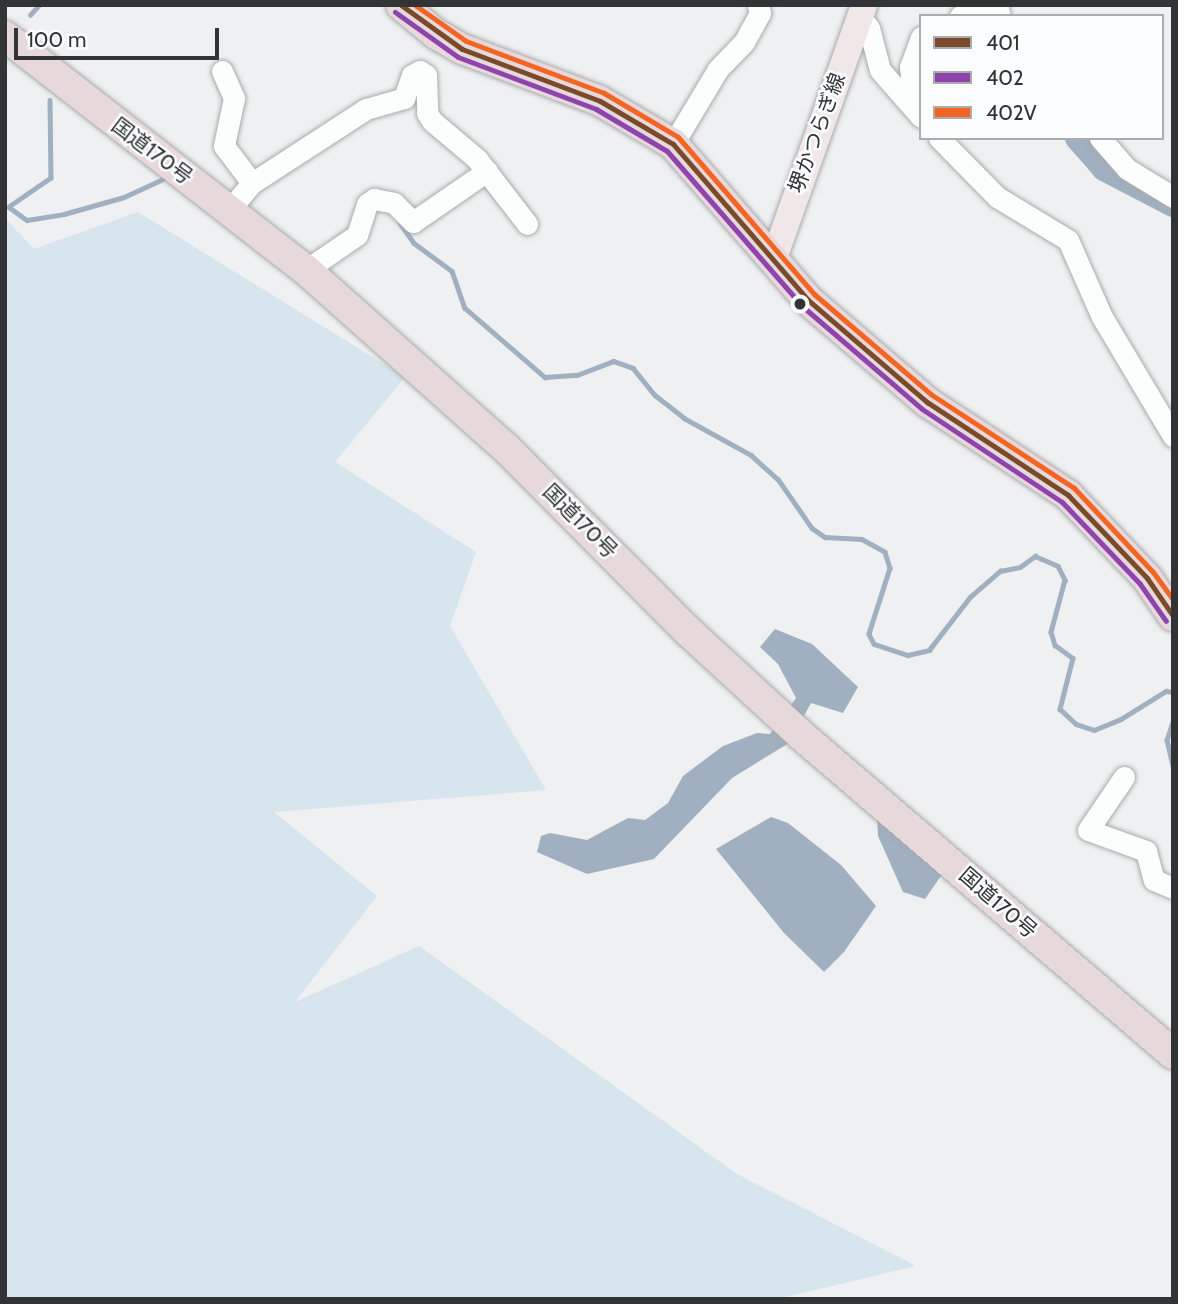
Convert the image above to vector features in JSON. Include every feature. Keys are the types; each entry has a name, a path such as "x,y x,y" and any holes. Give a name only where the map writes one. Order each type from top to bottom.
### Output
{"highway":[{"path":"401,5 436,34 462,49 600,101 673,144 773,261 853,342 905,385 1068,495 1147,578 1173,616"},
{"name":"国道170号","path":"5,36 306,270 506,447 689,632 802,736 1173,1054"},
{"name":"国道170号","path":"1139,1024 1173,1048"}],"main road":[{"name":"堺かつらぎ線","path":"773,261 862,11"}],"street":[{"path":"673,144 719,69 744,42 760,13 758,5"},
{"path":"965,14 985,5"},
{"path":"862,11 880,70 919,115"},
{"path":"919,42 910,67 912,86 919,95"},
{"path":"222,71 234,98 225,146 252,183"},
{"path":"230,209 252,183 366,109 404,98 412,75 420,71 426,75 427,113 432,121 487,171 527,224"},
{"path":"941,140 997,197 1068,240 1102,317 1173,436"},
{"path":"957,140 981,169 974,176"},
{"path":"1102,140 1127,169 1173,197"},
{"path":"306,270 356,235 368,204 374,199 394,203 413,222 487,171"},
{"path":"1124,777 1088,830 1146,851 1154,880 1173,888"}],"shaded area":[{"path":"138,212 405,377 335,462 476,552 450,626 546,790 274,812 377,896 295,1002 419,946 737,1174 916,1266 777,1299 5,1299 5,218 34,249"}],"water":[{"path":"775,629 812,644 858,687 843,713 811,703 789,743 732,778 654,859 587,874 537,852 541,836 550,833 587,840 628,818 645,820 668,803 683,776 723,746 757,733 770,734 796,698 778,664 760,647"},
{"path":"877,815 943,873 925,899 903,892 878,836"},
{"path":"771,817 788,823 841,865 876,906 844,952 824,972 784,933 716,849"}],"waterway":[{"path":"30,15 39,5"},
{"path":"50,100 51,178 9,207 27,220 64,214 124,197 163,179"},
{"path":"1079,140 1104,169 1173,205"},
{"path":"400,223 414,243 452,271 465,308 545,377 577,375 613,361 633,368 655,395 684,418 751,455 778,479 812,528 825,537 862,539 885,552 890,568 869,634 874,644 908,655 929,650 970,597 1000,571 1020,567 1035,556 1058,566 1065,580 1051,632 1055,645 1073,658 1060,709 1076,724 1094,730 1121,719 1166,691 1173,692"},
{"path":"1173,722 1167,740 1173,767"}],"transit line":[{"name":"401","path":"401,5 462,49 600,101 673,144 808,300 927,402 1068,495 1147,578 1173,616"},
{"name":"402V","path":"415,5 466,41 604,93 678,137 814,294 932,395 1074,488 1153,572 1173,600"},
{"name":"402","path":"395,12 458,57 596,109 667,151 802,306 922,409 1062,502 1140,584 1166,621"}]}
